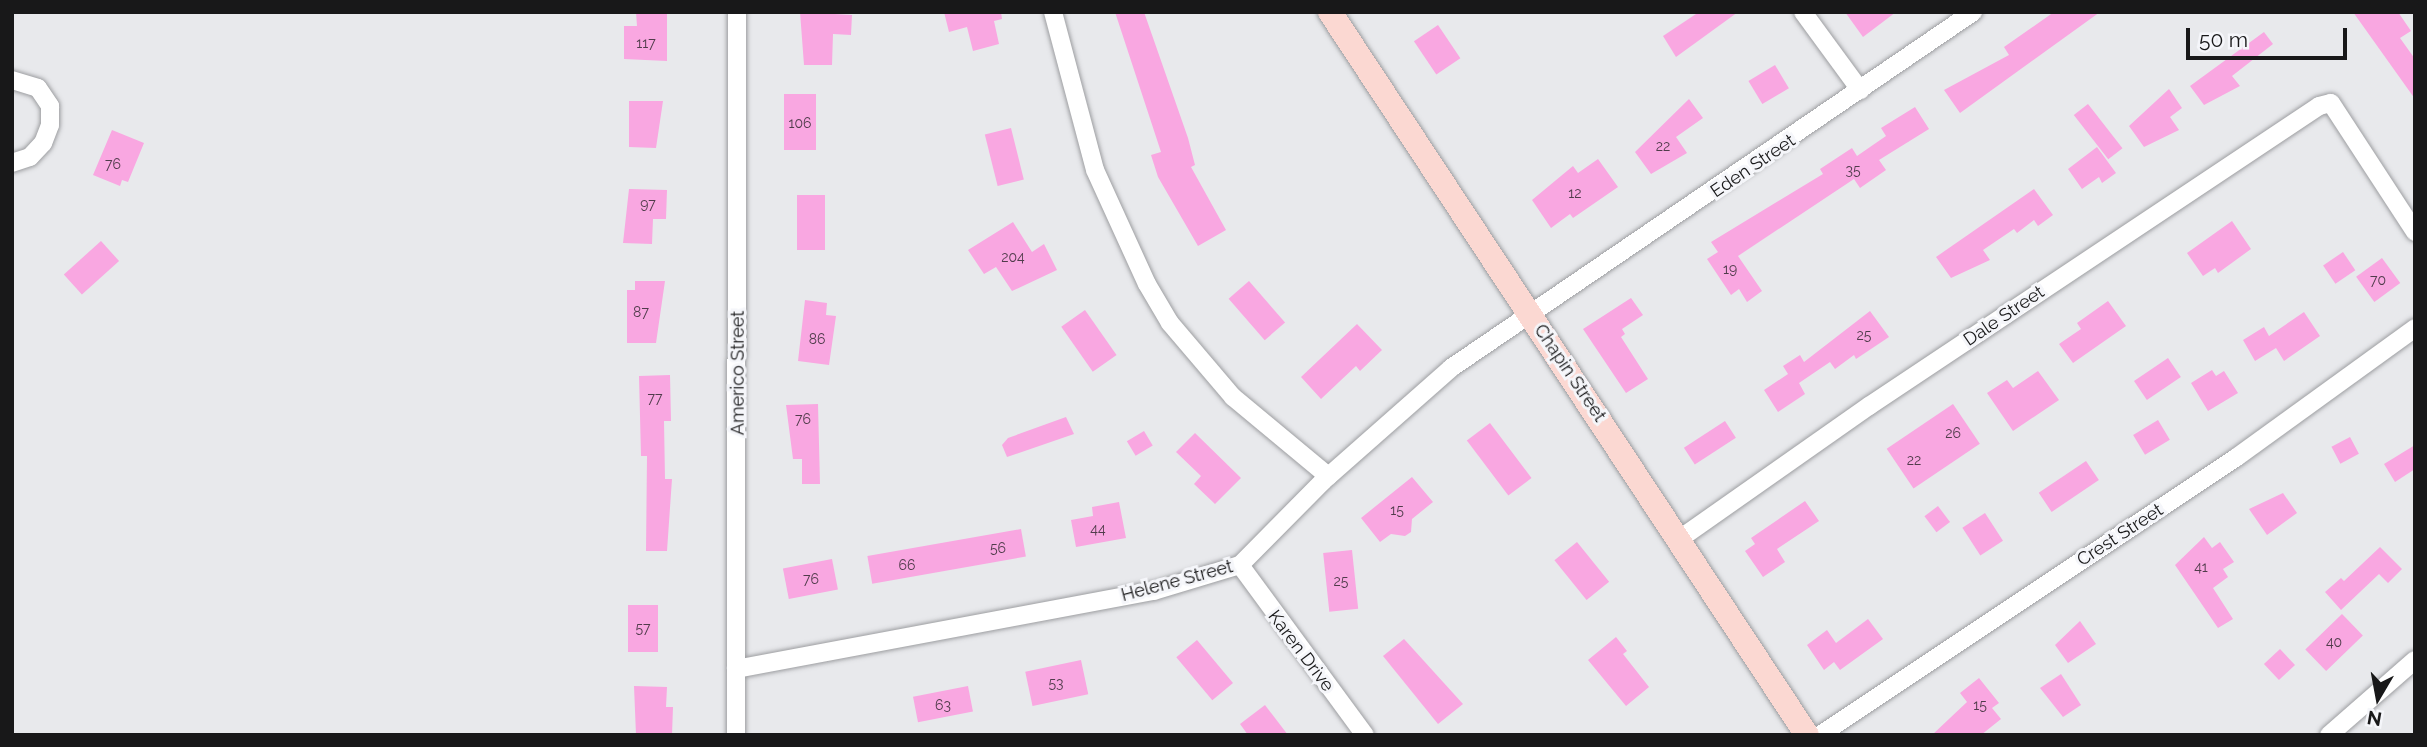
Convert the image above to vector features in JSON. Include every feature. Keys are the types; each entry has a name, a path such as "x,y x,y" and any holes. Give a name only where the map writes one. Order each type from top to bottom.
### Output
{"main road":[{"name":"Chapin Street","path":"1330,12 1681,538 1807,735"}],"street":[{"name":"Americo Street","path":"736,735 737,12"},
{"path":"1053,12 1095,170 1147,284 1170,323 1233,397 1328,476"},
{"path":"1802,12 1860,90"},
{"name":"Eden Street","path":"1531,316 1973,12"},
{"path":"12,80 38,88 50,106 50,125 43,143 30,157 12,163"},
{"name":"Dale Street","path":"1681,538 1869,406 2293,121 2331,103 2415,232"},
{"name":"Helene Street","path":"736,669 1154,591 1240,565 1328,476 1451,368 1531,316"},
{"name":"Crest Street","path":"1820,735 2237,457 2415,328"},
{"name":"Karen Drive","path":"1240,565 1365,735"},
{"path":"2329,735 2415,660"}],"building":[{"path":"636,12 667,12 667,61 624,59 624,26 637,26"},
{"path":"800,12 852,15 851,35 833,34 832,65 804,65"},
{"path":"944,12 1001,12 1002,19 994,21 999,44 973,51 967,27 949,32"},
{"path":"1115,12 1144,12 1188,138 1195,165 1191,167 1226,230 1198,246 1158,177 1151,155 1161,152"},
{"path":"1699,12 1738,12 1676,57 1663,36"},
{"path":"1845,12 1896,12 1863,37"},
{"path":"2054,12 2100,12 1960,113 1944,90 2009,55 2004,47"},
{"path":"2353,12 2398,12 2411,31 2400,38 2415,59 2415,99"},
{"path":"1438,25 1460,58 1436,74 1414,41"},
{"path":"2264,32 2273,44 2232,76 2240,86 2204,105 2190,86"},
{"path":"1775,65 1789,88 1762,104 1748,81"},
{"path":"2169,89 2182,108 2170,117 2179,130 2144,147 2129,126"},
{"path":"784,94 816,94 816,150 784,150"},
{"path":"1689,99 1703,118 1676,137 1687,153 1651,174 1635,152"},
{"path":"629,101 663,101 656,148 629,147"},
{"path":"2088,104 2122,148 2108,159 2074,115"},
{"path":"1915,107 1929,129 1879,160 1886,170 1860,188 1854,179 1738,256 1762,291 1747,302 1739,289 1731,295 1707,259 1718,252 1711,242 1823,174 1820,169 1852,148 1857,156 1886,136 1881,128"},
{"path":"1011,128 1024,179 998,186 985,135"},
{"path":"112,130 144,143 128,182 122,180 120,186 93,175"},
{"path":"2097,147 2116,173 2102,183 2099,177 2082,189 2068,169"},
{"path":"1598,159 1618,187 1573,218 1570,214 1551,228 1532,200 1573,166 1578,173"},
{"path":"629,189 667,190 666,219 653,219 652,244 623,243"},
{"path":"2034,189 2053,215 2038,226 2034,220 2017,233 2014,229 1983,250 1990,260 1951,278 1936,257"},
{"path":"797,195 825,195 825,250 797,250"},
{"path":"2232,221 2251,249 2218,273 2215,268 2203,276 2187,253"},
{"path":"1013,222 1032,252 1044,244 1057,270 1012,291 996,267 984,274 968,250"},
{"path":"101,241 119,261 82,295 64,274"},
{"path":"2343,252 2355,270 2335,284 2323,265"},
{"path":"2382,258 2400,283 2374,302 2356,277"},
{"path":"635,281 665,281 656,343 627,343 627,290 635,290"},
{"path":"1249,281 1285,323 1265,340 1229,299"},
{"path":"1631,298 1643,315 1622,329 1625,334 1621,337 1648,379 1626,393 1583,329"},
{"path":"805,300 827,303 826,315 836,316 829,365 798,361"},
{"path":"2108,301 2126,326 2073,363 2059,344 2081,329 2077,323"},
{"path":"1085,310 1117,355 1093,372 1061,327"},
{"path":"1870,311 1889,337 1856,359 1854,355 1835,369 1830,362 1799,383 1805,394 1778,412 1764,390 1788,374 1783,366 1800,355 1804,362"},
{"path":"2304,312 2320,336 2284,361 2276,348 2255,361 2243,340 2264,327 2269,336"},
{"path":"1357,324 1382,350 1360,371 1356,366 1321,399 1301,377"},
{"path":"2168,358 2181,377 2147,400 2134,381"},
{"path":"2212,370 2216,376 2224,371 2238,393 2208,411 2191,383"},
{"path":"2038,371 2059,400 2013,431 1987,393 2007,380 2013,388"},
{"path":"670,375 671,421 664,421 665,479 672,479 667,551 646,551 647,456 641,456 639,376"},
{"path":"818,404 820,484 802,484 802,459 793,459 786,405"},
{"path":"1953,404 1980,444 1914,489 1887,449"},
{"path":"1066,417 1074,434 1007,457 1002,445 1008,438"},
{"path":"2158,420 2170,440 2145,455 2133,435"},
{"path":"1725,421 1736,438 1695,464 1684,448"},
{"path":"1490,423 1532,478 1508,496 1467,440"},
{"path":"1144,431 1153,446 1136,456 1127,441"},
{"path":"1195,433 1241,478 1215,504 1194,484 1201,476 1176,452"},
{"path":"2350,437 2359,454 2340,464 2331,447"},
{"path":"2415,445 2415,469 2395,482 2384,464"},
{"path":"2086,461 2099,480 2052,512 2039,493"},
{"path":"1412,477 1433,502 1412,519 1411,532 1405,536 1391,534 1380,542 1361,518"},
{"path":"2283,493 2297,513 2267,535 2249,509"},
{"path":"1805,501 1819,521 1777,549 1785,562 1763,577 1745,551 1755,544 1751,538"},
{"path":"1119,502 1126,538 1076,547 1071,520 1093,516 1092,507"},
{"path":"1938,506 1950,522 1936,532 1924,516"},
{"path":"1985,513 2003,541 1980,555 1962,528"},
{"path":"1021,529 1026,557 872,584 867,556"},
{"path":"2204,537 2212,548 2220,542 2234,562 2223,569 2228,577 2213,588 2233,619 2218,628 2175,565"},
{"path":"1577,542 1609,582 1587,600 1554,560"},
{"path":"2380,547 2402,569 2388,583 2379,574 2341,610 2325,592 2341,578 2344,581"},
{"path":"1352,550 1358,609 1329,612 1323,553"},
{"path":"832,559 838,589 789,599 783,569"},
{"path":"628,605 658,605 658,652 628,652"},
{"path":"2342,614 2363,636 2326,671 2305,649"},
{"path":"1868,619 1883,639 1840,670 1834,662 1824,670 1807,645 1827,630 1836,643"},
{"path":"2080,621 2096,644 2068,663 2055,645"},
{"path":"1616,637 1627,651 1623,654 1649,687 1626,706 1588,660"},
{"path":"1404,639 1463,704 1438,724 1383,656"},
{"path":"1197,640 1233,683 1212,700 1176,657"},
{"path":"2280,649 2295,665 2279,680 2264,664"},
{"path":"1081,660 1088,694 1033,706 1025,672"},
{"path":"2061,674 2081,705 2063,717 2040,688"},
{"path":"1979,678 1999,703 1992,708 2001,719 1981,735 1932,735 1967,702 1960,693"},
{"path":"634,686 667,687 666,707 673,707 672,735 636,735"},
{"path":"968,686 973,712 918,722 913,697"},
{"path":"1265,705 1288,735 1248,735 1240,724"}]}
